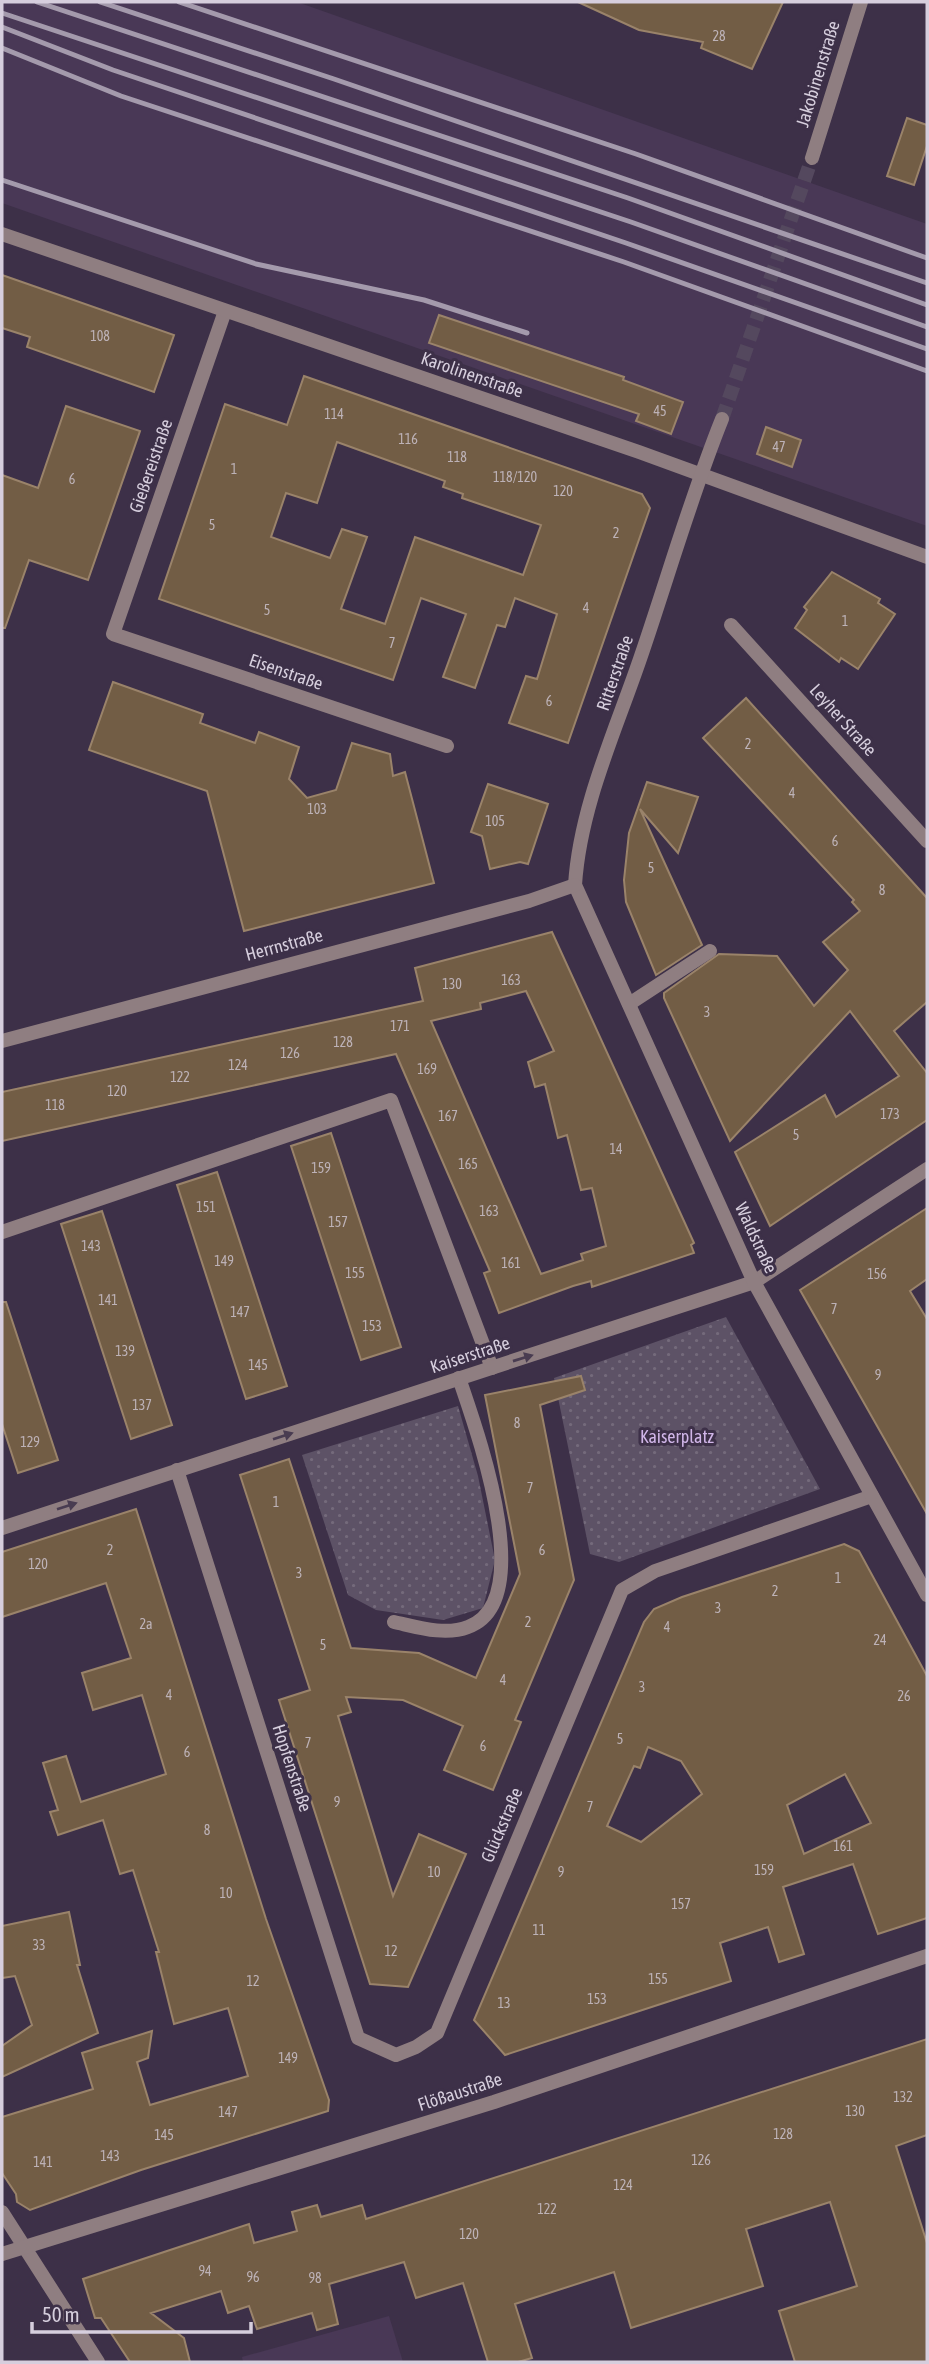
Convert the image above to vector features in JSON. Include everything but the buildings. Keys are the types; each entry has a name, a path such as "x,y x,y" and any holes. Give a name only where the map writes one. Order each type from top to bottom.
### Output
{"street":[{"path":"858,6 867,2"},
{"name":"Jakobinenstraße","path":"812,158 858,6"},
{"name":"Karolinenstraße","path":"2,234 639,452 927,557"},
{"name":"Gießereistraße","path":"113,634 225,311"},
{"path":"699,476 722,419"},
{"name":"Ritterstraße","path":"575,885 577,857 589,807 671,568 699,476"},
{"name":"Leyher Straße","path":"731,625 927,841"},
{"name":"Eisenstraße","path":"113,634 447,746"},
{"name":"Waldstraße","path":"575,885 754,1282 927,1595"},
{"name":"Herrnstraße","path":"2,1041 529,901 575,885"},
{"path":"629,1004 710,951"},
{"path":"2,1232 391,1100 492,1367"},
{"name":"Kaiserstraße","path":"2,1528 754,1282 927,1169"},
{"path":"394,1622 438,1631 468,1627 486,1614 496,1593 501,1541 493,1488 459,1378"},
{"name":"Hopfenstraße","path":"177,1470 358,2038 396,2054"},
{"name":"Glückstraße","path":"396,2054 416,2047 437,2033 622,1590 655,1571 872,1496"},
{"name":"Flößaustraße","path":"2,2254 494,2102 927,1956"},
{"path":"2,2212 98,2362"}],"shaded area":[{"path":"2,2 297,2 927,224 927,526 2,203"},
{"path":"389,2316 403,2362 243,2362 242,2357"}],"green space":[{"name":"Kaiserplatz","path":"726,1317 820,1489 619,1562 590,1554 554,1378"},
{"path":"458,1406 478,1476 495,1560 483,1608 443,1620 376,1610 348,1595 302,1455"}],"tunnel":[{"path":"722,419 812,158"}],"railway":[{"path":"37,2 628,198 927,305"},
{"path":"100,2 334,79 927,283"},
{"path":"179,2 636,154 927,258"},
{"path":"2,13 631,222 927,327"},
{"path":"2,27 113,70 626,243 927,349"},
{"path":"2,48 121,96 624,262 927,371"},
{"path":"2,180 256,264 424,300 527,333"}]}
